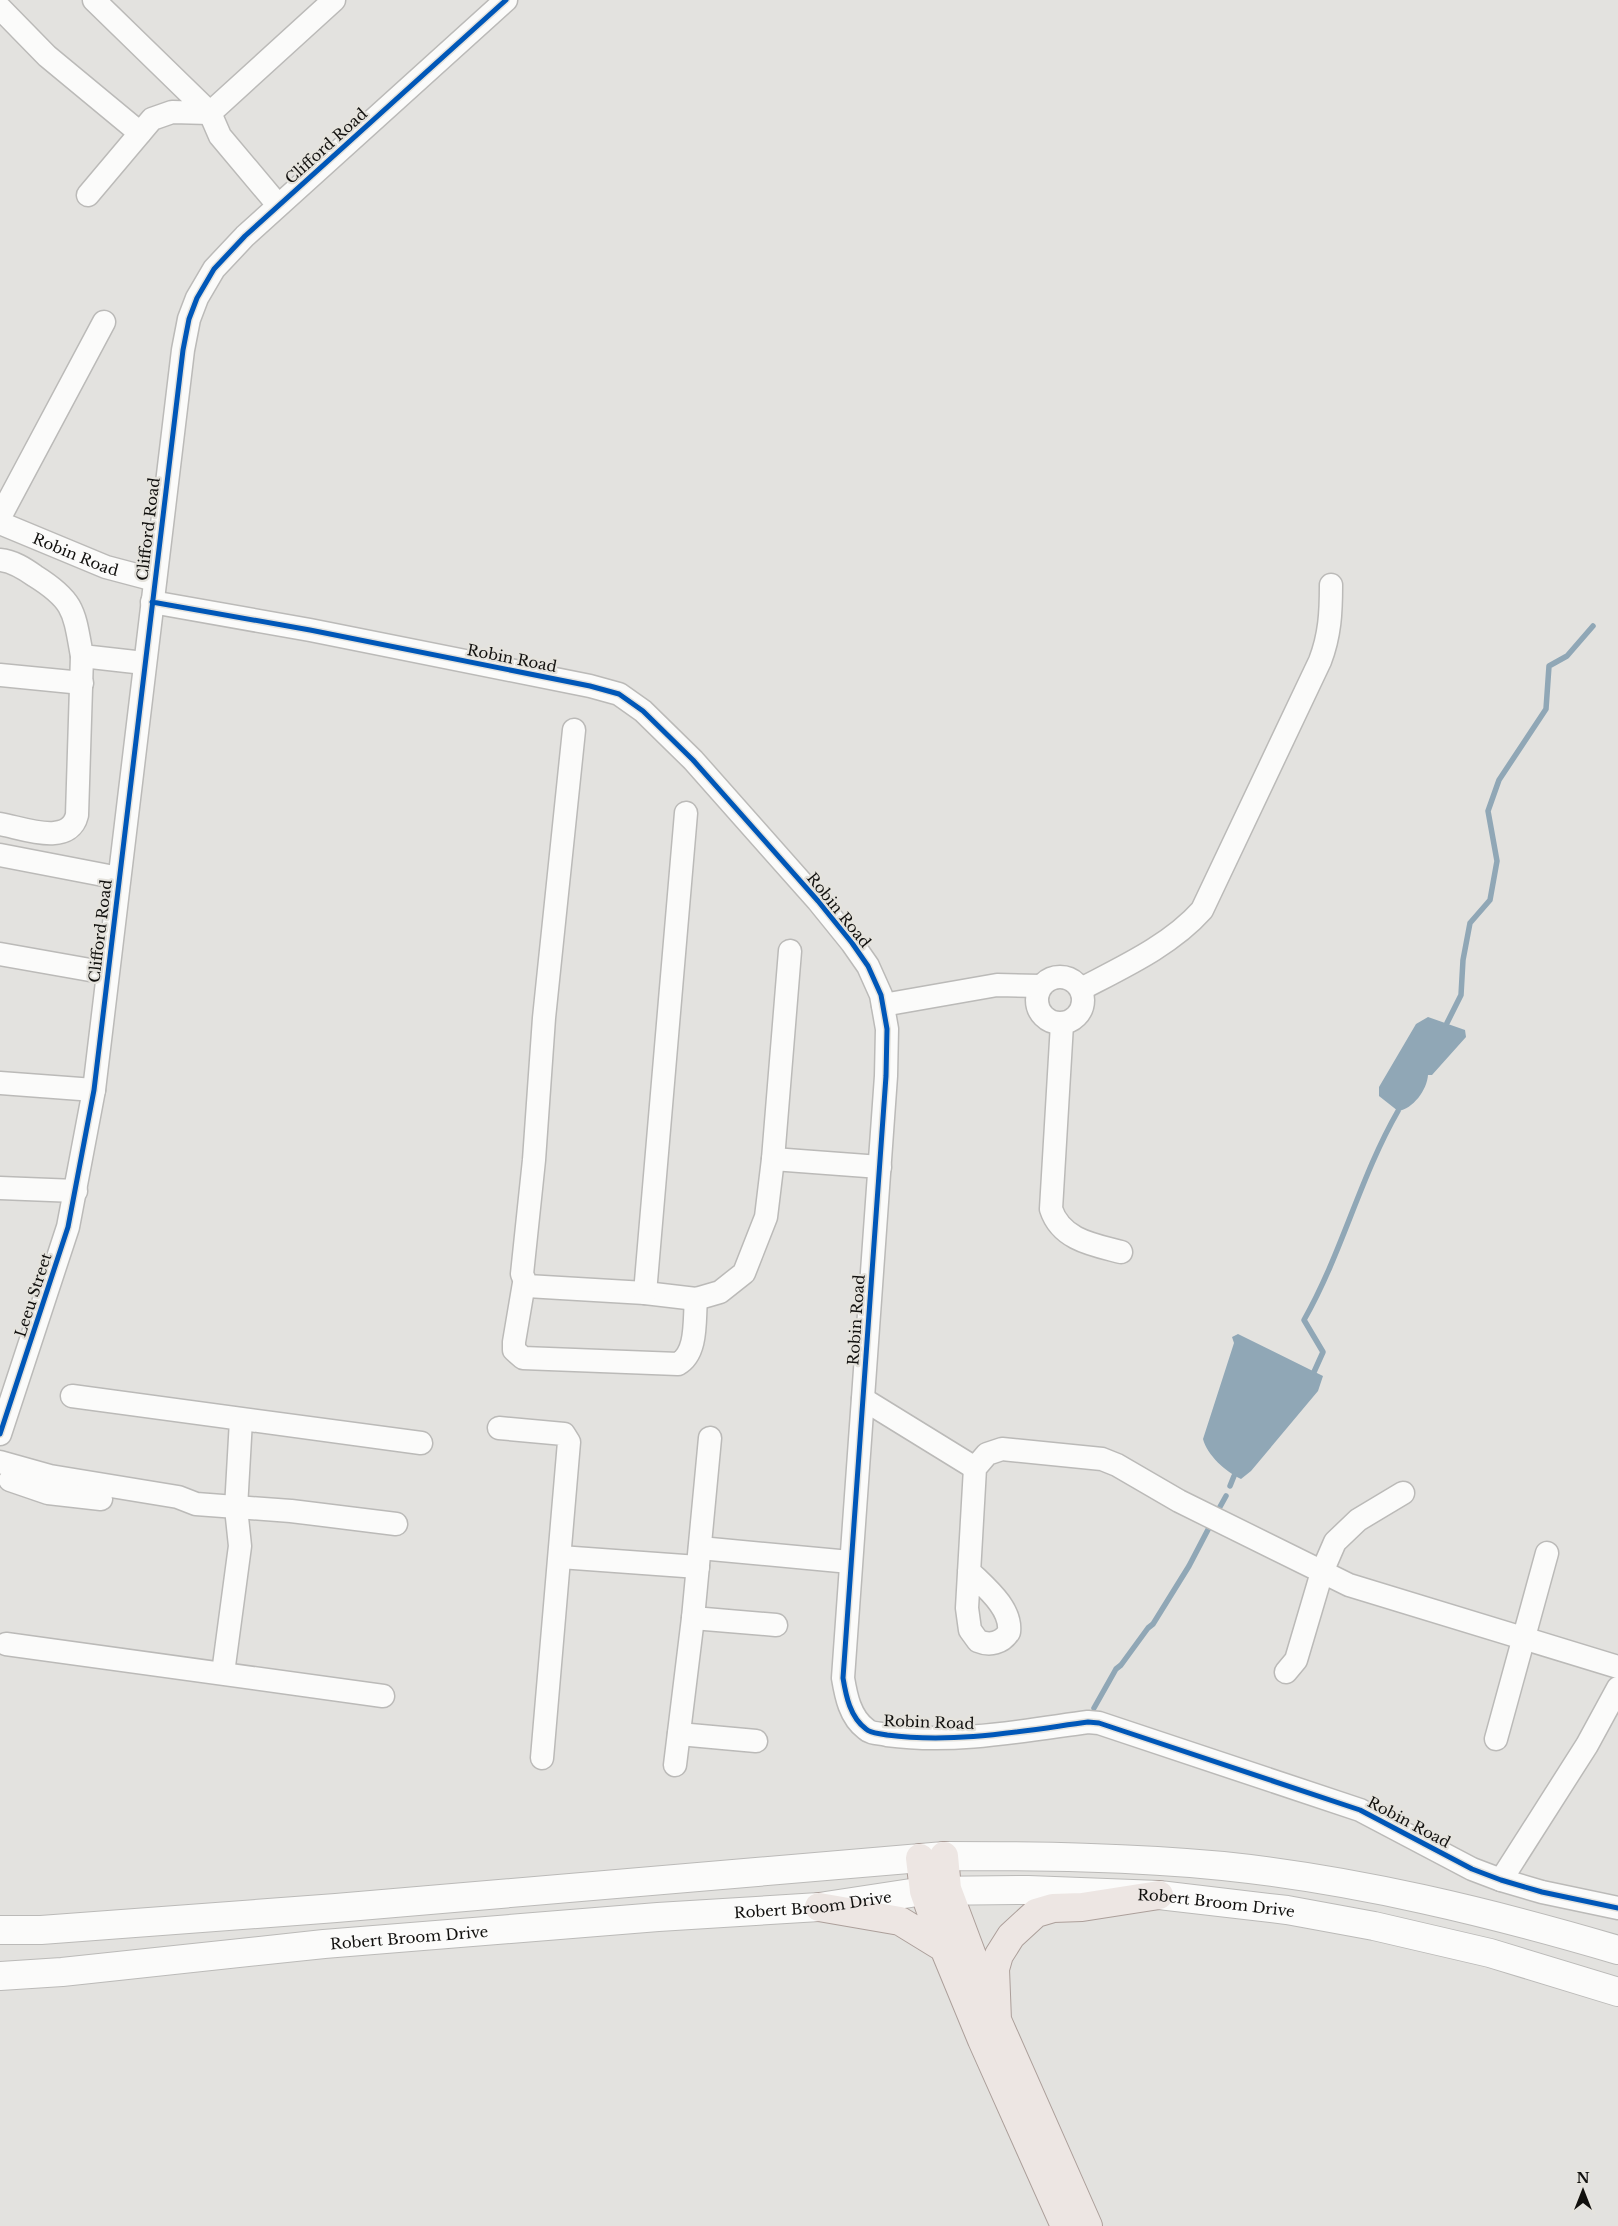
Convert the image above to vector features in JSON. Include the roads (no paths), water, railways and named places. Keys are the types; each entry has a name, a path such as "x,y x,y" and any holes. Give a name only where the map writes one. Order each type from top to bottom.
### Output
{"main road":[{"path":"932,1857 944,1948 982,2040 1064,2226"},
{"path":"936,1890 1088,2226"},
{"path":"996,2020 994,1980 996,1963 1011,1936 1029,1918 1036,1913 1052,1908 1082,1907 1159,1895"},
{"path":"819,1907 900,1921 944,1948"}],"street":[{"path":"94,0 210,112 220,136 278,205"},
{"path":"88,195 152,119 164,113 210,112 334,0"},
{"name":"Clifford Road","path":"76,1191 94,1090 182,350 189,319 197,298 214,269 278,205 506,0"},
{"path":"0,8 47,56 140,133"},
{"path":"0,517 104,322"},
{"name":"Robin Road","path":"0,523 106,567 155,580"},
{"path":"0,560 16,565 60,592 72,613 82,656 75,822 66,831 56,833 0,824"},
{"path":"1081,989 1171,938 1190,923 1202,910 1320,661 1328,640 1331,618 1331,585"},
{"name":"Robin Road","path":"152,602 329,634 590,686 619,694 643,711 693,760 818,901 868,966 883,1005 887,1029 886,1076 843,1678 851,1709 865,1728 871,1732 936,1738 990,1736 1088,1722 1099,1723 1360,1810 1472,1869 1501,1880 1542,1892 1618,1908"},
{"path":"82,656 144,663"},
{"path":"0,675 82,683"},
{"path":"574,730 544,1018 534,1160 522,1274 524,1283 514,1350 523,1358 678,1364 685,1360 691,1350 696,1299"},
{"path":"645,1293 686,813"},
{"path":"0,855 119,878"},
{"path":"524,1283 527,1286 544,1288 645,1293 696,1299 720,1292 744,1273 766,1217 774,1159 790,950"},
{"path":"0,954 107,973"},
{"path":"1058,976 1072,979 1081,989 1084,1004 1081,1012 1070,1022 1062,1024 1053,1023 1040,1012 1037,994 1041,986 1046,981 1058,976"},
{"path":"883,1005 997,985 1041,986"},
{"path":"1062,1024 1051,1209 1059,1226 1071,1235 1080,1240 1121,1252"},
{"path":"0,1083 94,1090"},
{"path":"774,1159 880,1167"},
{"path":"0,1188 76,1191"},
{"name":"Leeu Street","path":"0,1434 68,1227 76,1191"},
{"path":"72,1396 421,1443"},
{"path":"863,1399 975,1468"},
{"path":"223,1673 240,1546 236,1508 241,1420"},
{"path":"499,1428 564,1434 568,1438 570,1454 542,1758"},
{"path":"675,1765 693,1618 710,1438"},
{"path":"969,1572 975,1468 984,1456 1002,1449 1092,1456 1117,1465 1197,1510 1350,1585 1618,1667"},
{"path":"0,1462 50,1476 178,1497 196,1504"},
{"path":"0,1476 48,1493 162,1506 196,1504 291,1511 396,1524"},
{"path":"1286,1672 1296,1660 1322,1572 1335,1542 1358,1520 1403,1493"},
{"path":"1496,1739 1547,1553"},
{"path":"560,1556 850,1562"},
{"path":"693,1618 776,1625"},
{"path":"6,1644 383,1696"},
{"path":"1501,1880 1587,1745 1618,1688"},
{"path":"679,1734 756,1741"},
{"path":"0,1930 41,1930 336,1908 932,1857 1107,1858 1224,1866 1342,1883 1509,1918 1618,1950"},
{"name":"Robert Broom Drive","path":"0,1976 71,1971 324,1944 619,1920 819,1907 936,1890 1028,1890 1159,1895 1287,1910 1374,1926 1490,1953 1618,1992"}],"water":[{"path":"1428,1017 1465,1030 1466,1037 1432,1075 1428,1075 1425,1087 1414,1103 1398,1111 1379,1096 1379,1087 1416,1024"},
{"path":"1238,1334 1323,1376 1318,1391 1251,1471 1241,1479 1229,1472 1213,1457 1203,1439 1234,1343 1232,1337"}],"waterway":[{"path":"1447,1023 1461,995 1463,960 1470,923 1490,900 1497,861 1488,811 1499,780 1546,709 1549,666 1567,656 1593,626"},
{"path":"1314,1372 1323,1352 1304,1320 1329,1268 1373,1162 1398,1111"},
{"path":"1230,1486 1234,1476"},
{"path":"1216,1514 1226,1496"},
{"path":"1094,1708 1116,1669 1153,1624 1189,1566 1212,1522"}]}
